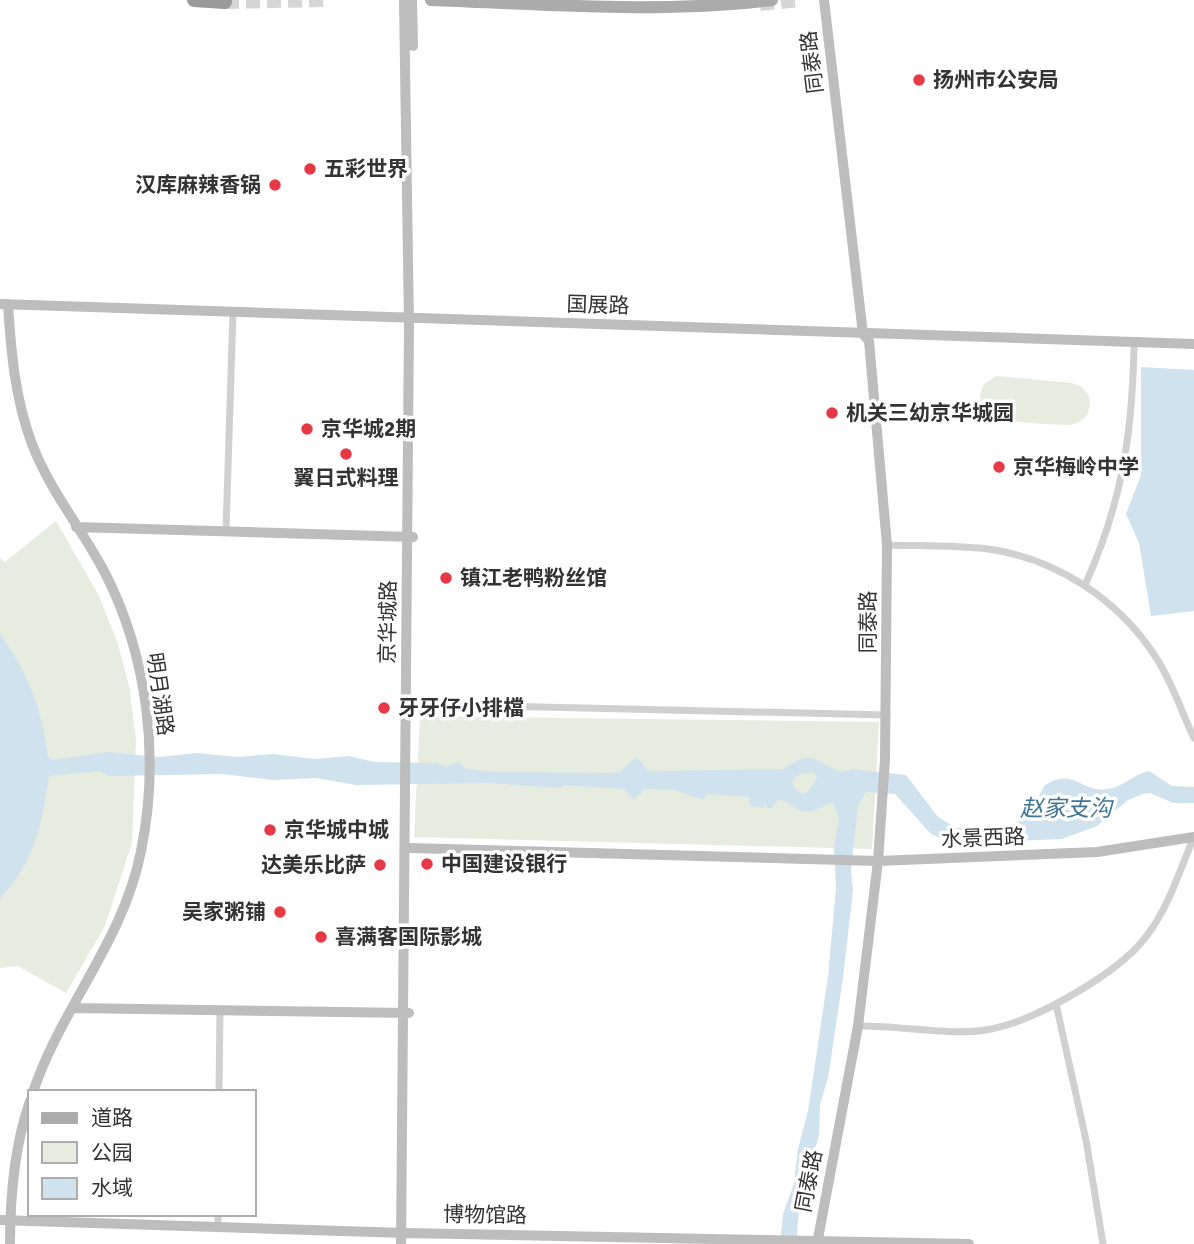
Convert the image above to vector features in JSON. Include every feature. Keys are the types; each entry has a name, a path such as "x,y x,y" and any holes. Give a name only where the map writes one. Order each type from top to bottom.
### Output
{"highway":[{"path":"194,0 225,2"}],"main road":[{"path":"431,0 626,6 737,4 772,0"}],"street":[{"name":"京华城路","path":"404,0 413,322"},
{"name":"京华城路","path":"404,1239 412,537 412,0"},
{"name":"同泰路","path":"817,1242 858,1026 878,861 887,715 887,545 866,338 824,0"},
{"name":"国展路","path":"4,307 232,313 1194,350"},
{"name":"明月湖路","path":"4,307 16,388 32,443 52,489 105,573 137,654 149,738 148,790 141,852 129,897 109,944 73,1008 34,1090"},
{"path":"226,530 232,313"},
{"name":"国展路","path":"866,338 1194,344"},
{"path":"1085,585 1100,551 1126,460 1135,348"},
{"path":"76,527 412,537"},
{"name":"京华城路","path":"409,752 413,704 412,537"},
{"path":"887,545 989,549 1048,566 1085,585 1132,625 1156,656 1194,738"},
{"path":"413,704 887,715"},
{"name":"京华城路","path":"406,1013 411,848 408,800"},
{"path":"858,1026 990,1030 1026,1019 1056,1004 1106,971 1144,939 1164,909 1194,837"},
{"name":"水景西路","path":"411,848 878,861 1097,852 1194,837"},
{"path":"1056,1004 1086,1140 1103,1244"},
{"path":"73,1008 406,1013"},
{"path":"219,1090 220,1009"},
{"path":"10,1244 5,1220 28,1113"},
{"name":"博物馆路","path":"5,1220 218,1220 404,1239 775,1239 969,1244"}],"green space":[{"path":"997,376 1072,383 1082,387 1089,396 1090,407 1083,420 1068,425 1029,423 1002,418 983,405 980,394 984,384"},
{"path":"56,521 99,596 117,641 129,685 136,739 132,843 105,926 66,993 18,966 0,968 0,558 5,562"},
{"path":"420,716 879,722 872,849 414,837"}],"water":[{"path":"1141,367 1194,370 1194,611 1151,616 1139,543 1126,514 1141,475"},
{"name":"赵家支沟","path":"0,634 26,677 38,707 48,756 53,760 108,752 159,757 196,753 238,757 272,754 315,759 349,756 374,762 436,763 447,767 458,762 467,769 498,772 608,773 620,772 636,757 649,771 783,769 808,758 842,772 852,769 906,775 938,817 956,828 1014,824 1030,815 1044,786 1063,779 1098,789 1108,789 1149,771 1172,786 1194,787 1194,803 1173,803 1150,793 1143,794 1128,800 1097,826 1062,839 952,843 931,834 895,794 866,792 858,806 851,870 853,890 828,1078 820,1104 819,1136 809,1166 806,1197 799,1212 796,1244 780,1244 783,1214 794,1184 798,1149 808,1111 828,977 836,887 834,847 839,819 833,802 804,812 781,800 772,808 767,808 765,803 764,808 750,805 749,797 707,794 703,800 674,790 645,789 634,799 624,789 563,785 562,788 487,783 356,785 316,778 273,780 222,774 109,776 99,771 49,776 35,842 22,870 0,899","holes":["813,772 817,777 810,790 803,794 795,789 792,781 798,775"]}],"tunnel":[{"path":"225,2 324,0"},
{"path":"760,4 800,0"}],"place":[{"name":"扬州市公安局","path":"919,80"},
{"name":"五彩世界","path":"310,169"},
{"name":"汉库麻辣香锅","path":"275,185"},
{"name":"机关三幼京华城园","path":"832,413"},
{"name":"京华城2期","path":"307,429"},
{"name":"翼日式料理","path":"346,454"},
{"name":"京华梅岭中学","path":"999,467"},
{"name":"镇江老鸭粉丝馆","path":"446,578"},
{"name":"牙牙仔小排檔","path":"384,708"},
{"name":"京华城中城","path":"270,830"},
{"name":"中国建设银行","path":"427,864"},
{"name":"达美乐比萨","path":"380,865"},
{"name":"吴家粥铺","path":"280,912"},
{"name":"喜满客国际影城","path":"321,937"}]}
